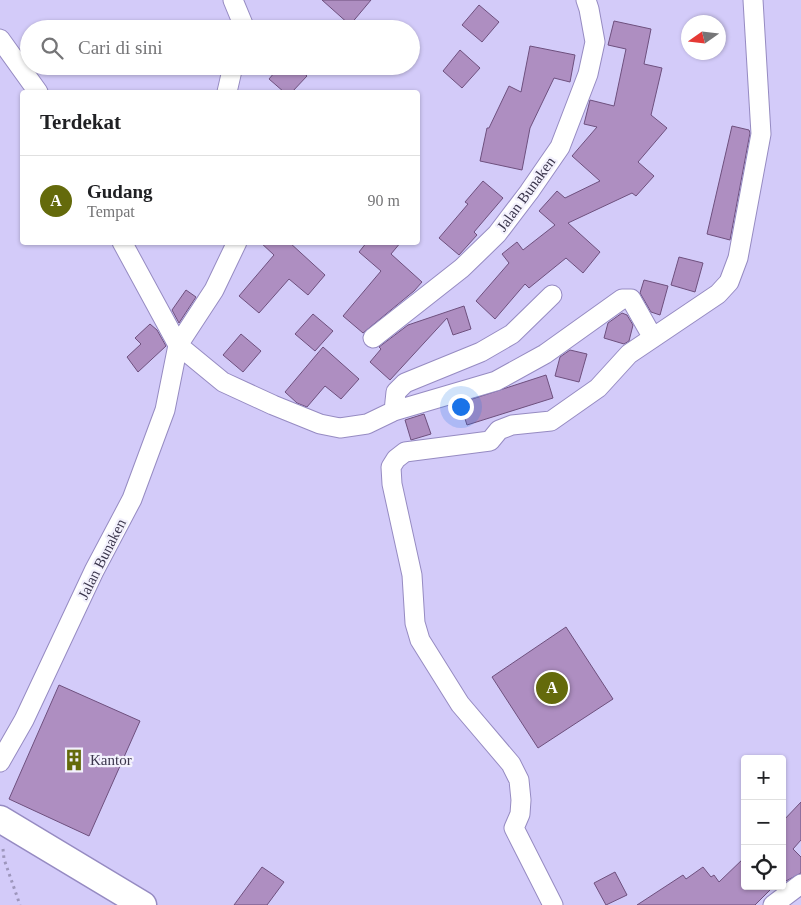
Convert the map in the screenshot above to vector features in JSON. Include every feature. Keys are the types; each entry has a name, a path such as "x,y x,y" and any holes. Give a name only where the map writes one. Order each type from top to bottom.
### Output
{"main road":[{"path":"1,831 144,905"}],"street":[{"path":"233,0 241,20"},
{"name":"Jalan Bunaken","path":"373,338 462,268 497,234 560,147 588,74 595,42 590,8 586,0"},
{"path":"553,905 514,828 520,814 521,800 519,780 511,764 460,704 420,640 415,623 412,575 391,467 405,452 490,441 499,430 512,425 551,421 598,388 629,354 718,294 729,282 738,258 761,134 753,0"},
{"path":"0,39 20,67"},
{"path":"26,75 37,90"},
{"path":"227,90 231,75"},
{"path":"124,245 178,346 223,382 320,424 340,428 367,424 394,411 496,381 545,354 622,299 631,300 653,338"},
{"name":"Jalan Bunaken","path":"0,762 24,720 94,570 132,499 165,410 178,346 214,290 236,245"},
{"path":"394,411 396,392 405,384 481,352 512,334 552,295"},
{"path":"773,905 801,884"}],"path":[{"path":"1,831 4,859 20,905"}],"building":[{"path":"322,0 371,0 354,20 344,20"},
{"path":"479,5 499,22 482,42 462,25"},
{"path":"614,21 651,29 644,64 662,68 651,115 667,128 638,162 654,176 636,196 632,193 568,223 600,252 583,273 566,258 529,288 525,284 495,319 476,301 509,263 502,254 517,242 523,250 555,225 539,211 557,191 565,198 600,181 572,156 597,127 584,124 590,100 614,106 626,49 608,45"},
{"path":"530,46 575,55 570,82 554,78 530,128 522,170 480,161 487,128 489,128 509,86 521,92"},
{"path":"460,50 480,68 462,88 443,71"},
{"path":"272,75 307,76 294,90 282,90 269,79"},
{"path":"732,126 749,130 750,133 730,240 707,234"},
{"path":"483,181 503,198 474,232 477,235 459,255 439,238 468,204 465,202"},
{"path":"263,245 292,245 325,275 308,295 289,279 259,313 239,296 274,255"},
{"path":"365,245 398,245 391,254 422,282 414,291 363,333 343,316 381,271 359,252"},
{"path":"679,257 703,263 695,292 671,285"},
{"path":"644,280 668,286 660,315 651,312 640,293"},
{"path":"186,290 196,297 179,323 172,310"},
{"path":"464,306 471,329 453,335 447,318 390,380 370,362 381,349 379,347 408,325"},
{"path":"622,313 627,315 633,325 629,341 624,344 604,338 608,323"},
{"path":"313,314 333,331 315,351 295,334"},
{"path":"150,324 157,330 166,346 138,372 127,357 141,344 135,338"},
{"path":"241,334 261,351 243,372 223,355"},
{"path":"323,347 359,379 341,399 325,386 307,407 297,403 285,392"},
{"path":"570,350 587,354 579,382 555,376 560,357"},
{"path":"546,375 553,398 467,425 460,403"},
{"path":"424,414 431,434 411,440 405,420"},
{"path":"566,627 613,699 538,748 492,677"},
{"name":"Kantor","path":"59,685 140,721 89,836 9,799"},
{"path":"801,802 801,840 793,849 801,857 801,873 786,881 786,845 786,818"},
{"path":"741,861 741,890 770,890 755,905 637,905 683,875 686,879 703,867 711,877 714,875 719,882"},
{"path":"262,867 284,882 267,905 234,905"},
{"path":"615,872 627,895 606,905 594,883"}],"place":[{"name":"Gudang","path":"552,688"},
{"name":"Kantor","path":"74,760"}]}
